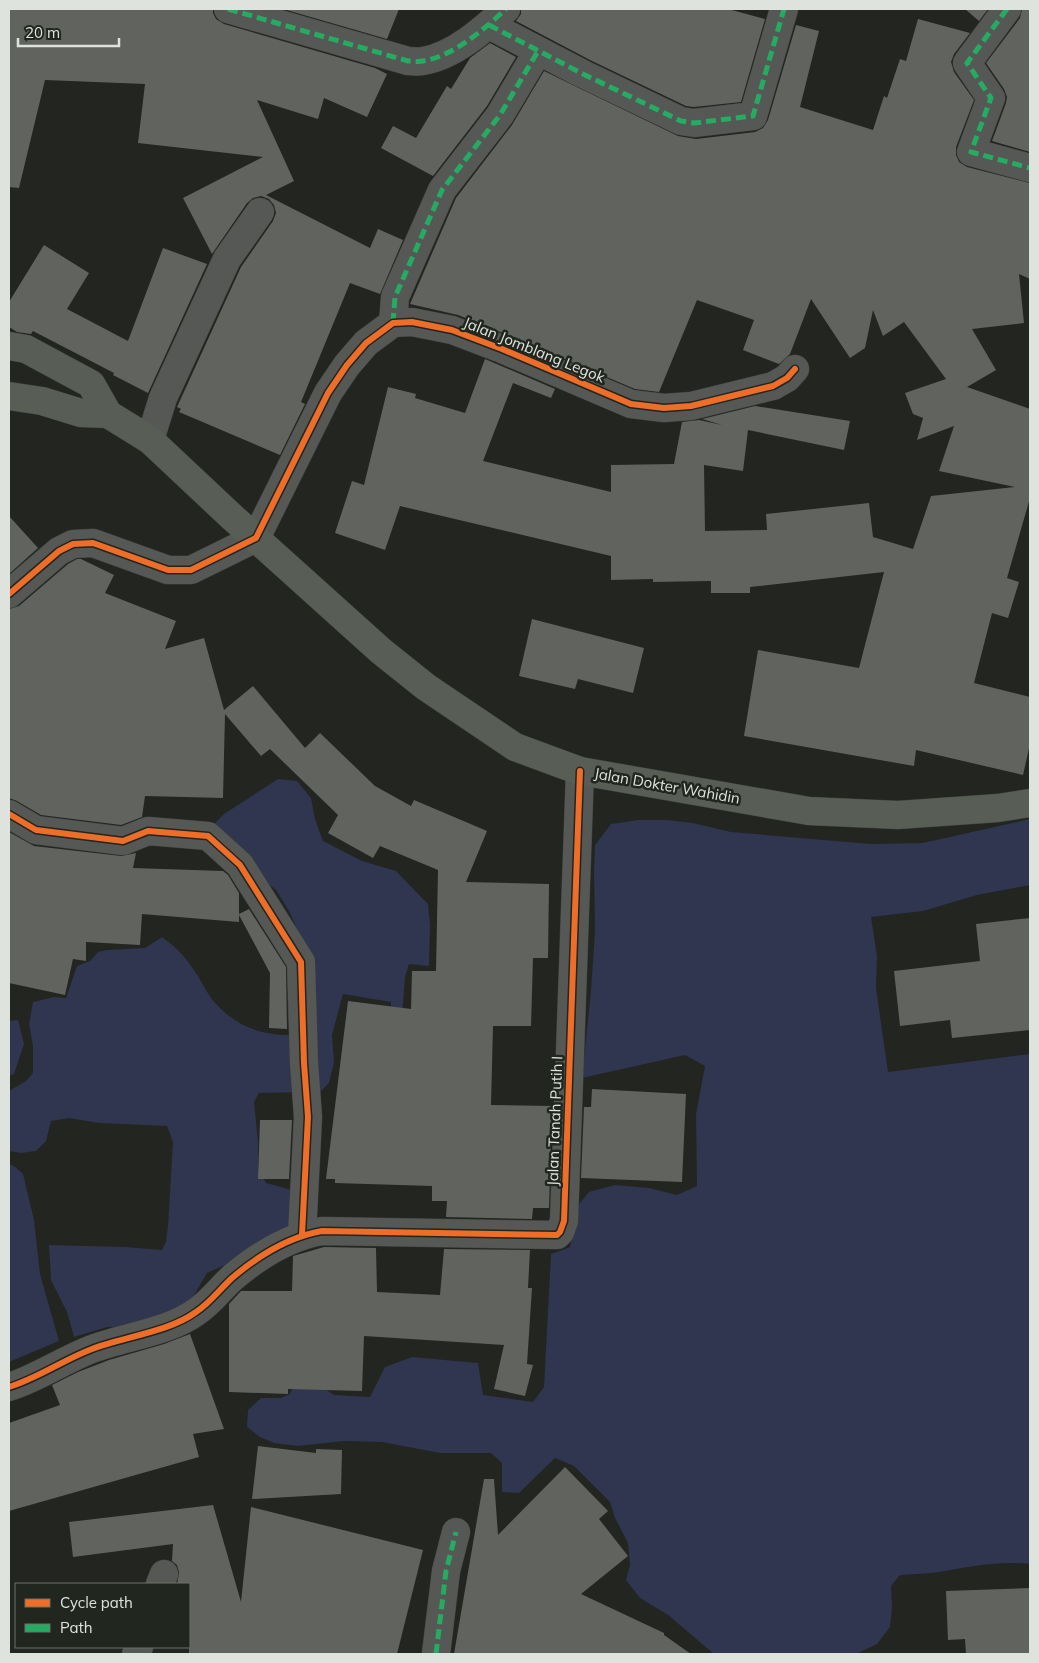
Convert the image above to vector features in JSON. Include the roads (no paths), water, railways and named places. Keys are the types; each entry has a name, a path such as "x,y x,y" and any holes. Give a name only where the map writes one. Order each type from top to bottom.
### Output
{"highway":[{"path":"9,346 26,350 91,384 108,414"},
{"path":"9,396 42,401 81,413 108,414"},
{"name":"Jalan Dokter Wahidin","path":"108,414 150,440 355,629 426,687 515,747 580,771 809,811 898,815 998,808 1030,803"}],"street":[{"path":"228,9 408,61 424,61 452,51 498,17 538,51 582,74 687,123 748,118 755,113 784,9"},
{"path":"1007,9 967,63 991,98 971,152 1030,168"},
{"path":"9,594 59,551 73,544 93,543 168,570 191,570 256,538 328,393 347,365 366,343 393,322 395,297 442,190 500,115 538,51"},
{"path":"150,440 164,398 227,259 260,212"},
{"name":"Jalan Jomblang Legok","path":"393,322 412,322 452,330 502,349 631,404 664,408 712,402 773,386 787,378 795,369"},
{"name":"Jalan Tanah Putih I","path":"312,1233 557,1234 560,1232 564,1221 580,771"},
{"path":"9,814 36,830 123,841 148,831 208,836 240,865 301,962 312,1233 267,1251 232,1278 196,1313 177,1322 92,1349 26,1382 9,1387"},
{"path":"436,1654 446,1571 456,1532"}]}
